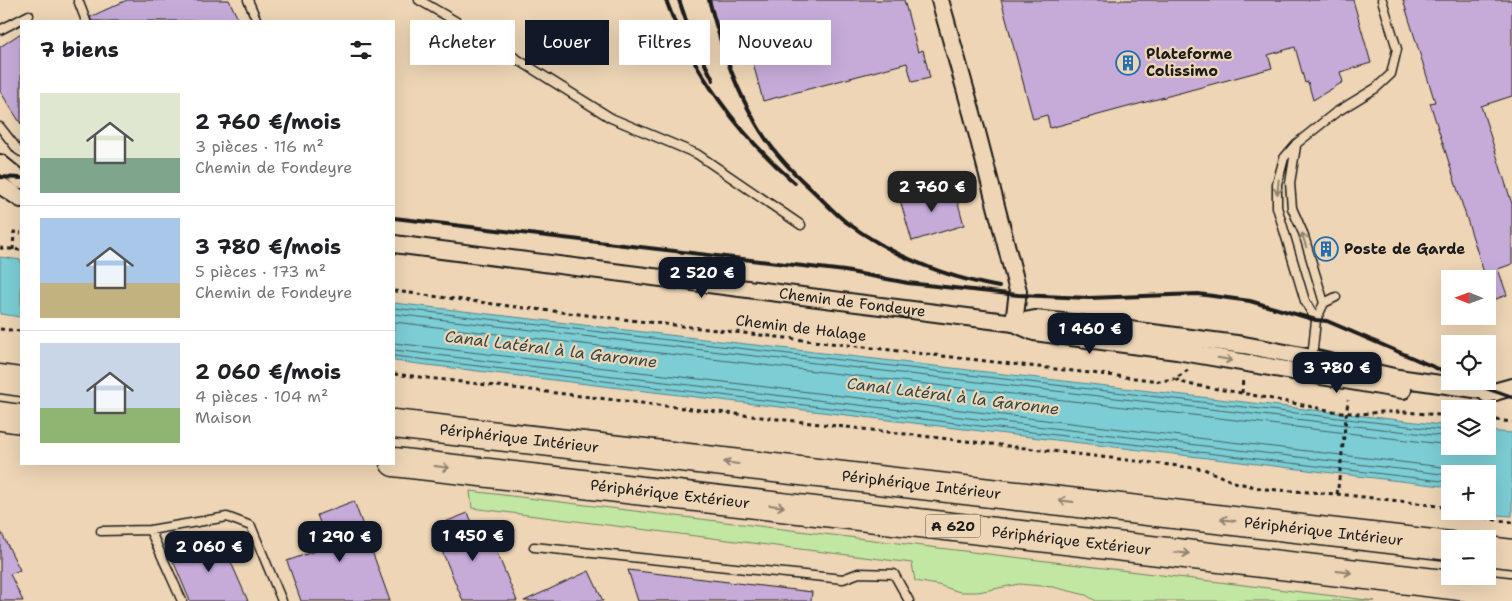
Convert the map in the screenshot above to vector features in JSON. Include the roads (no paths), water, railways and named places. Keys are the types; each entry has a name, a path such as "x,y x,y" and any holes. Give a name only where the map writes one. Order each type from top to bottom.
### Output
{"highway":[{"path":"0,380 20,382"},
{"path":"0,416 20,419"},
{"name":"Périphérique Intérieur","path":"395,424 1441,545"},
{"name":"Périphérique Extérieur","path":"395,462 1512,592"},
{"path":"1496,552 1512,554"}],"street":[{"path":"940,0 972,113 1018,291 1014,323"},
{"path":"0,164 20,179"},
{"path":"0,185 20,198"},
{"name":"Chemin de Fondeyre","path":"395,244 1014,323 1034,332 1311,366 1396,389 1450,397 1475,397 1512,388"}],"lane":[{"path":"78,0 86,20"},
{"path":"248,0 257,20"},
{"path":"419,0 611,118 697,154 801,225"},
{"path":"1316,320 1305,301 1277,207 1277,184 1284,158 1296,144 1335,113 1376,88 1391,74 1397,49 1382,0"},
{"path":"0,30 29,15"},
{"path":"0,127 20,151"},
{"path":"1296,144 1290,183 1292,208 1303,233 1324,303"},
{"path":"1311,366 1316,320 1324,303 1336,297"},
{"path":"101,531 150,530 227,517 251,526 282,601"},
{"path":"150,530 182,601"},
{"path":"534,547 843,579 859,573 894,574 909,601"}],"water":[{"path":"0,257 20,260 20,317 0,314"},
{"name":"Canal Latéral à la Garonne","path":"395,303 1441,425 1441,455 1496,455 1496,432 1512,433 1512,516 1497,515 1496,465 1441,465 1441,486 395,361"}],"railway":[{"path":"666,0 689,52 719,100 754,144 795,183"},
{"path":"679,0 692,38 713,80"},
{"path":"709,0 717,30 744,100 770,145 801,180 846,222 881,245 939,271 999,287"},
{"path":"0,177 20,178"},
{"path":"395,218 845,271 908,283 1018,295 1089,298 1198,294 1250,301 1316,320 1327,321 1441,370"},
{"path":"1492,390 1512,397"}],"place":[{"name":"Plateforme Colissimo","path":"1128,63"},
{"name":"Poste de Garde","path":"1326,249"}]}
